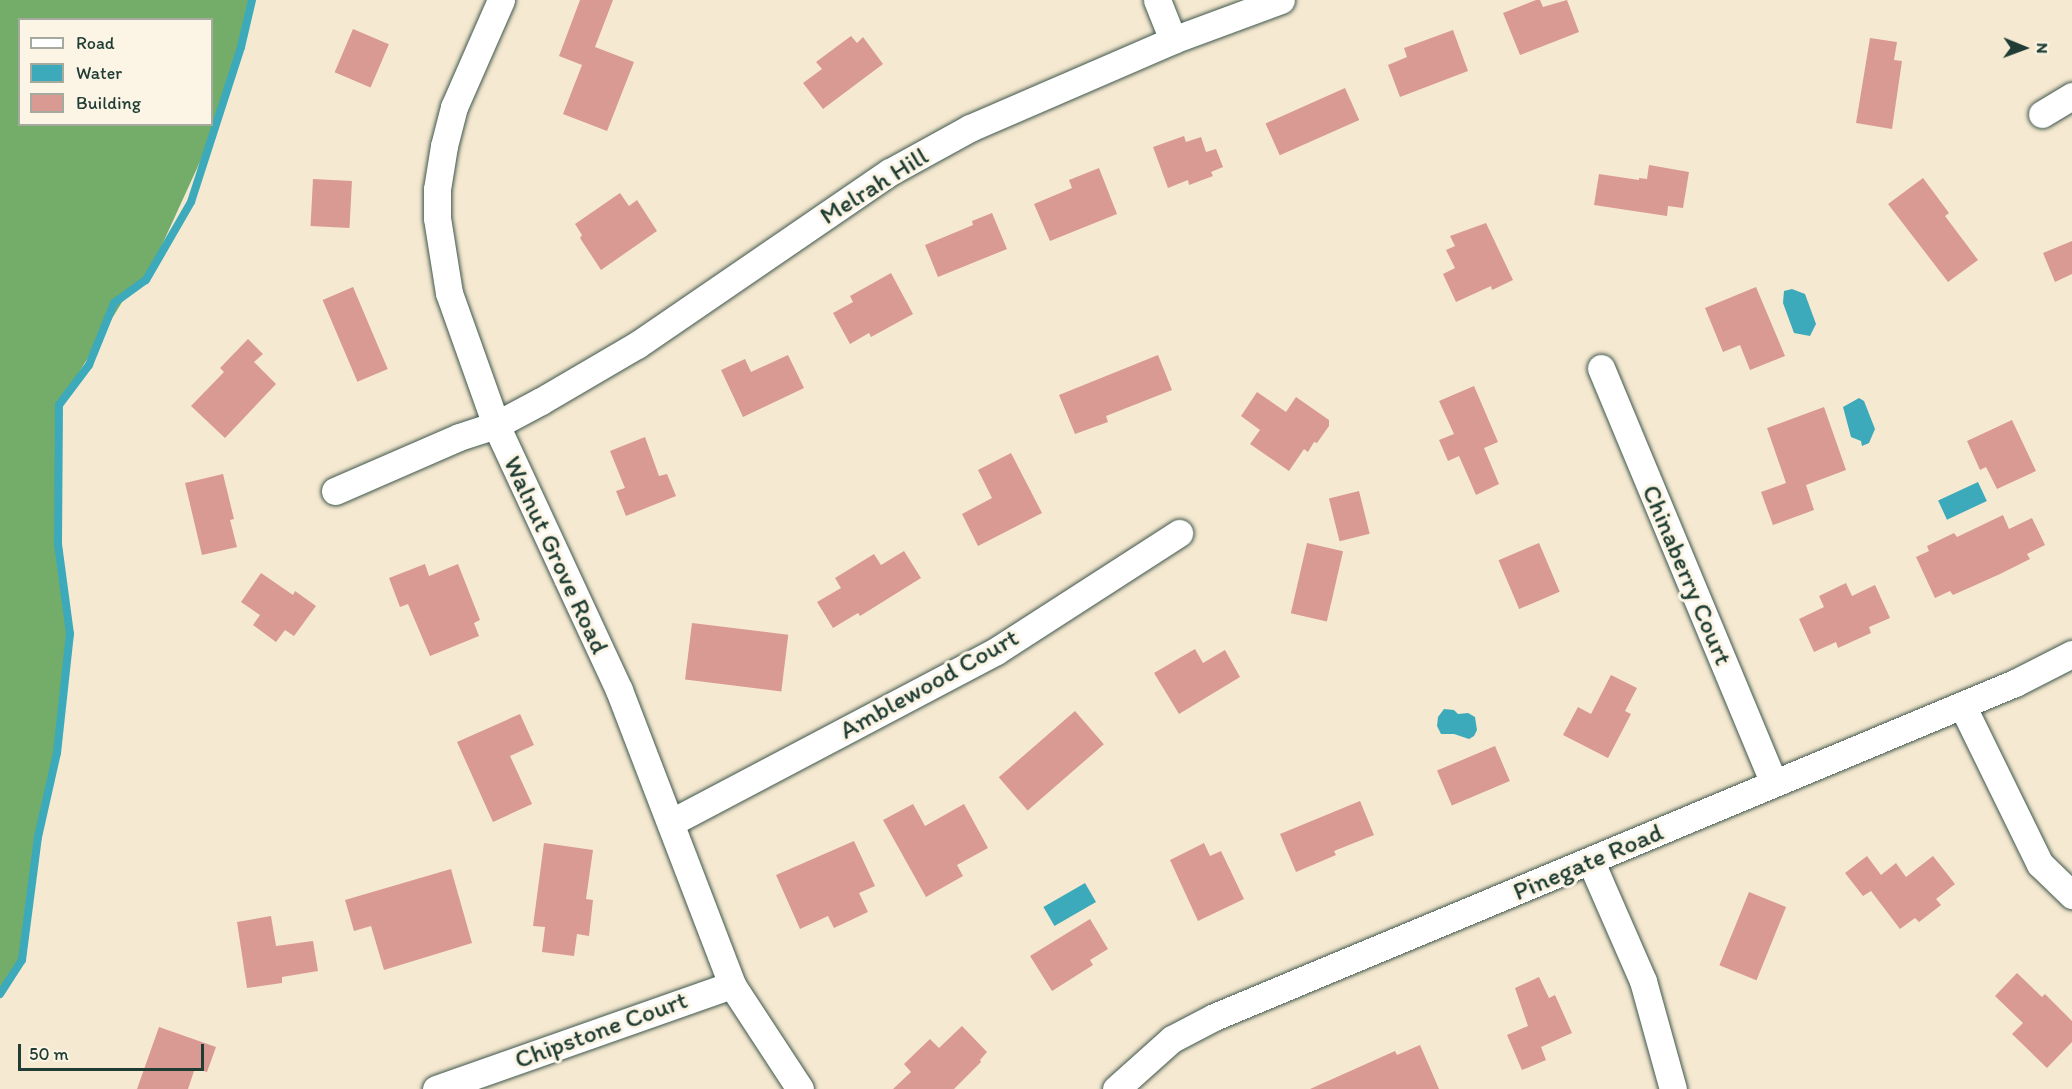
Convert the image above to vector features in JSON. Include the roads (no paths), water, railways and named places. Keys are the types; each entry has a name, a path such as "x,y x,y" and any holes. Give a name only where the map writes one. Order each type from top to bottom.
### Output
{"street":[{"name":"Walnut Grove Road","path":"501,0 454,107 442,157 436,218 449,293 496,425 619,690 672,822 732,985 800,1089"},
{"path":"1157,0 1173,40"},
{"name":"Melrah Hill","path":"336,490 459,437 496,425 637,345 900,167 970,128 1173,40 1281,0"},
{"path":"2042,114 2072,96"},
{"name":"Chinaberry Court","path":"1601,368 1773,782"},
{"name":"Amblewood Court","path":"672,822 996,651 1179,533"},
{"name":"Pinegate Road","path":"1116,1089 1172,1039 1214,1017 1591,862 1773,782 2015,683 2072,654"},
{"path":"1962,705 2040,864 2072,895"},
{"path":"1591,862 1643,981 1673,1089"},
{"name":"Chipstone Court","path":"436,1089 647,1012 732,985"}],"water":[{"path":"1792,289 1805,294 1816,324 1810,336 1794,333 1783,303 1784,291"},
{"path":"1859,398 1864,401 1875,429 1869,443 1862,446 1861,441 1851,437 1843,407"},
{"path":"1978,482 1987,501 1947,520 1938,501"},
{"path":"1444,709 1454,710 1458,714 1468,713 1475,717 1477,730 1474,736 1469,739 1454,734 1441,734 1437,726 1438,717"},
{"path":"1085,883 1096,902 1054,926 1043,907"}],"waterway":[{"path":"0,994 22,960 38,837 57,753 70,634 58,544 59,405 89,365 114,303 146,280 191,202 241,47 252,0"}]}
